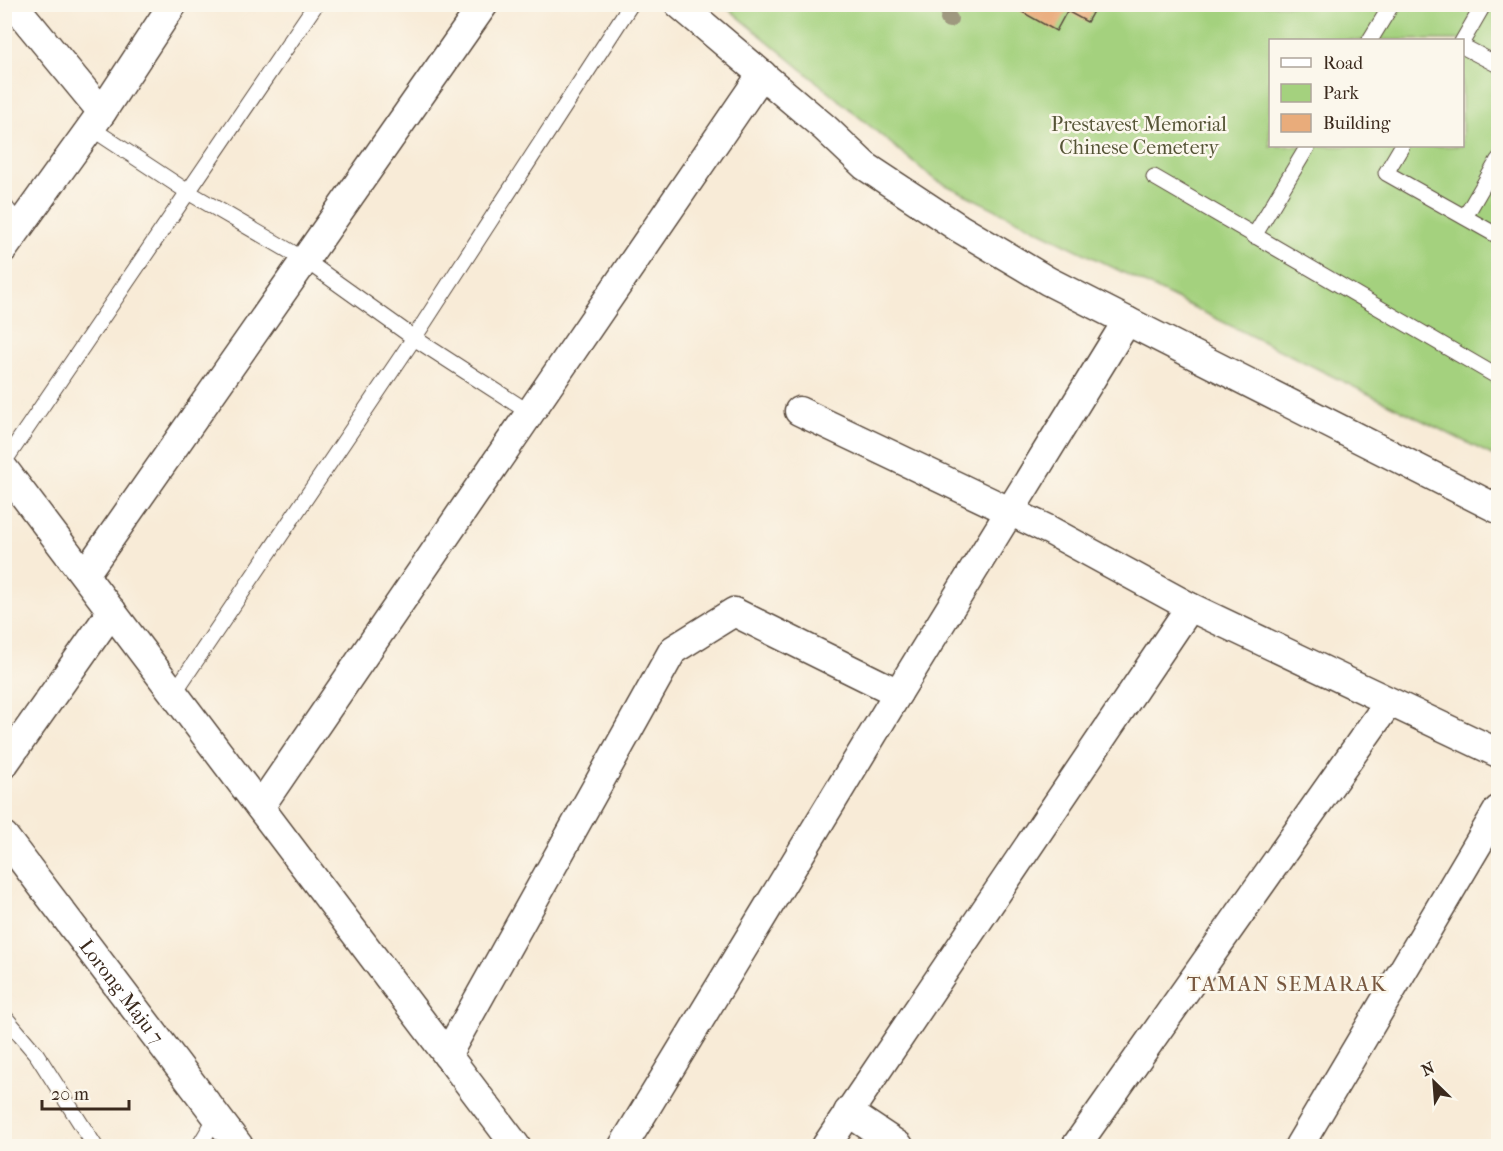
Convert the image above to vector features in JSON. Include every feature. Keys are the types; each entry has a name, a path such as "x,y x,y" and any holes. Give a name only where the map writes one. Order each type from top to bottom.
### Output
{"street":[{"path":"13,4 97,120"},
{"path":"10,226 97,120 173,4"},
{"path":"85,574 484,4"},
{"path":"680,4 865,165 960,228 1038,275 1498,509"},
{"path":"260,807 762,74"},
{"path":"623,1146 1127,321"},
{"path":"799,411 1050,530 1190,607 1498,753"},
{"path":"4,468 516,1146"},
{"path":"826,1146 1190,607"},
{"path":"4,764 112,611"},
{"path":"447,1055 673,650 734,612 898,693"},
{"path":"1076,1146 1389,702"},
{"path":"1299,1146 1498,810"},
{"name":"Lorong Maju 7","path":"4,836 239,1146"},
{"path":"848,1112 899,1146"}],"lane":[{"path":"4,462 316,4"},
{"path":"174,693 414,338 631,4"},
{"path":"1371,39 1392,4"},
{"path":"1464,40 1484,4"},
{"path":"1464,45 1498,66"},
{"path":"97,120 188,192 305,260 414,338 530,413"},
{"path":"1254,236 1307,147"},
{"path":"1401,147 1386,173 1498,236"},
{"path":"1465,217 1498,159"},
{"path":"1154,177 1498,377"},
{"path":"4,1016 37,1055 95,1146"},
{"path":"199,1146 217,1116"}],"green space":[{"name":"Prestavest Memorial Chinese Cemetery","path":"724,5 1498,5 1498,458 934,179"}],"building":[{"path":"1008,4 1097,4 1087,22 1067,11 1056,31"}],"district":[{"name":"TAMAN SEMARAK","path":"1287,984"}]}
